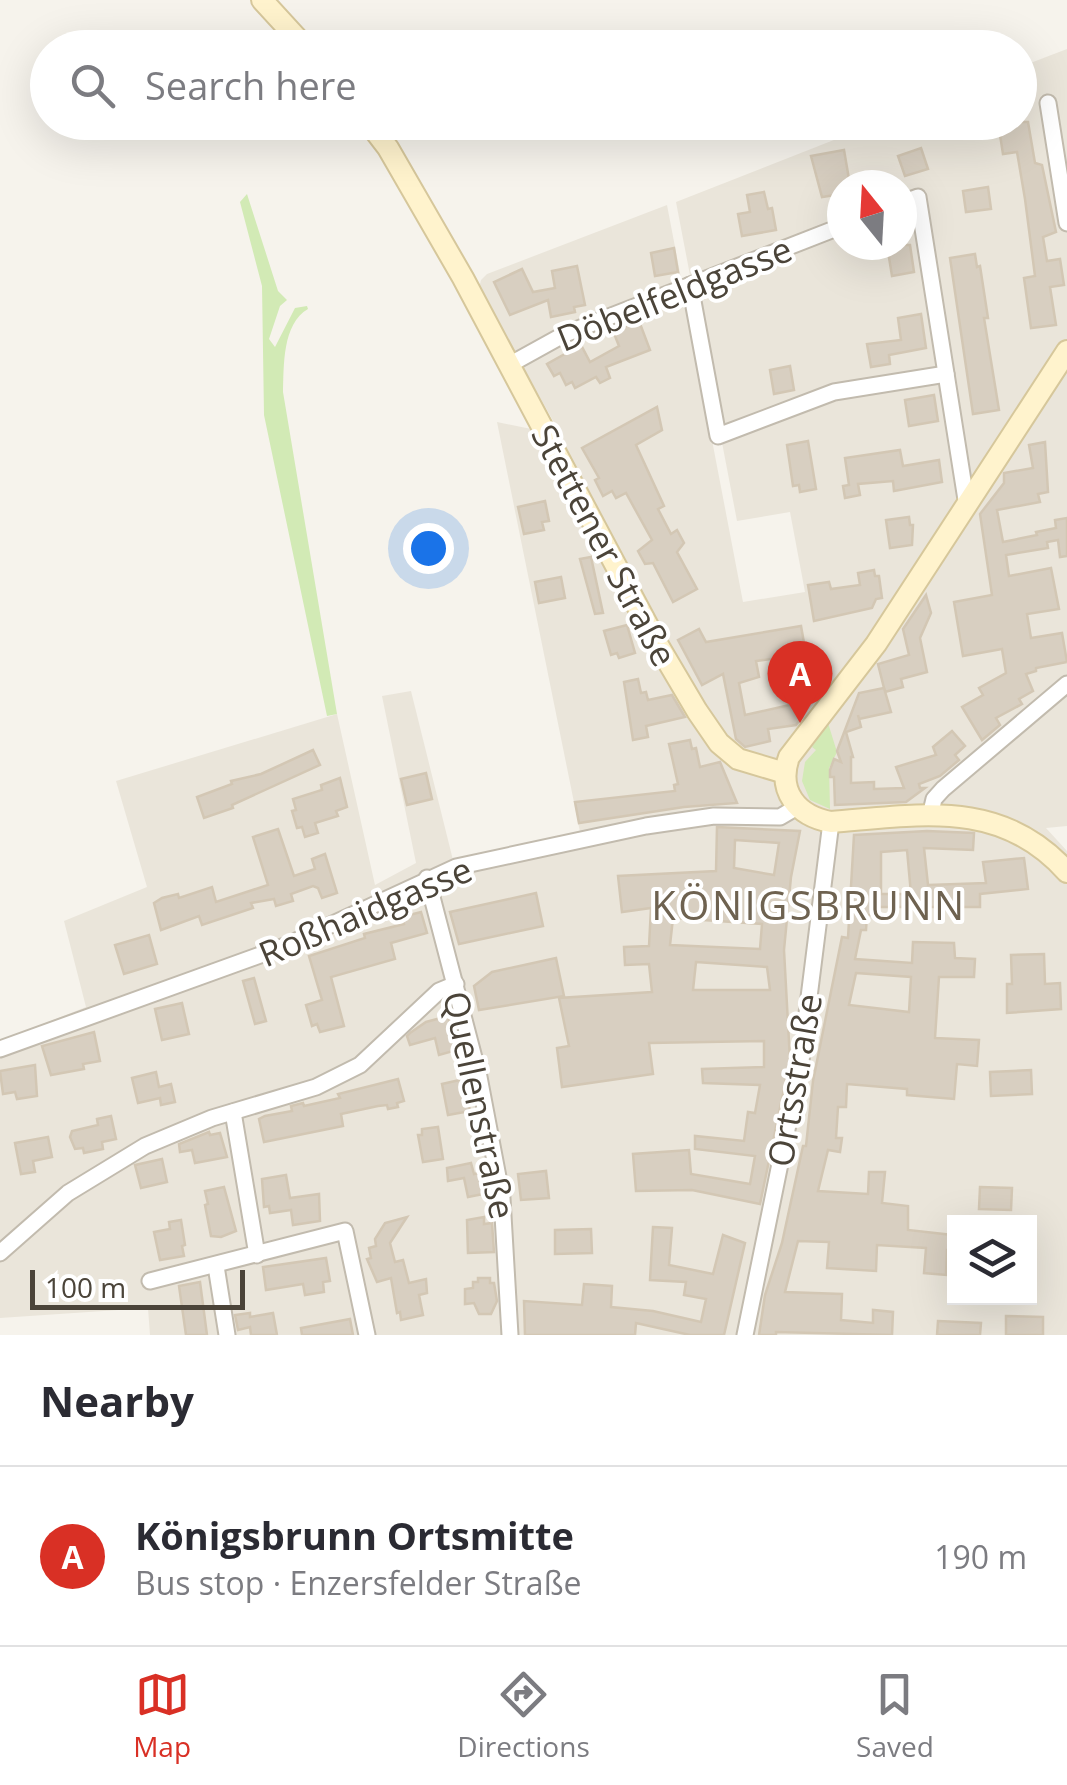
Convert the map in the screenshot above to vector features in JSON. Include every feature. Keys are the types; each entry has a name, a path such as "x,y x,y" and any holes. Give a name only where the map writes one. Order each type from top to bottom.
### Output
{"street":[{"path":"262,0 290,30"},
{"path":"1048,103 1067,223"},
{"name":"Stettener Straße","path":"382,140 463,278 697,711 719,743 738,758 785,773"},
{"path":"917,197 966,506"},
{"name":"Döbelfeldgasse","path":"509,365 565,334 827,232"},
{"path":"690,284 718,436 834,392 946,374"},
{"path":"1067,351 876,644 790,757 785,773 786,788 797,807 816,819 976,819 1008,827 1035,840 1067,872"},
{"path":"930,816 934,799 943,789 1067,684"},
{"name":"Roßhaidgasse","path":"0,1049 284,946 456,866 646,826 714,816 780,817 797,807"},
{"name":"Ortsstraße","path":"745,1335 801,1060 831,822"},
{"name":"Quellenstraße","path":"427,878 481,1089 502,1198 510,1335"},
{"path":"0,1253 59,1200 100,1171 162,1138 316,1087 360,1065 439,992 456,984"},
{"path":"233,1112 257,1255"},
{"path":"150,1282 345,1230 367,1335"},
{"path":"216,1266 228,1335"}],"shaded area":[{"path":"1067,49 1067,826 1046,828 1067,851 1067,1335 150,1335 148,1308 0,1318 0,1041 86,1007 64,921 147,887 116,781 337,714 375,885 416,863 382,696 411,691 453,860 580,832 497,422 561,435 479,288 481,280 487,274 667,205 743,602 805,592 790,512 737,521 676,202 834,140 1037,140 1037,60"}],"green space":[{"path":"247,194 278,291 287,300 280,306 269,339 275,347 295,308 308,309 289,335 283,392 337,714 327,716 264,415 262,286 240,202"},
{"path":"828,723 837,752 829,768 830,809 810,800 802,781 805,762 816,750 812,747"}],"building":[{"path":"1001,140 1031,140 1035,163 1042,165 1056,232 1043,237 1047,261 1060,259 1064,285 1050,287 1056,325 1031,328 1024,278 1035,276 1025,199 1017,152 1003,154"},
{"path":"921,148 928,169 903,170 898,156"},
{"path":"844,150 847,170 827,170 827,196 822,197 811,156"},
{"path":"988,187 991,209 966,212 963,191"},
{"path":"764,192 776,230 742,236 738,214 750,212 747,195"},
{"path":"674,248 678,272 655,276 651,253"},
{"path":"975,254 988,318 984,318 999,410 973,414 950,258"},
{"path":"889,260 912,260 914,272 892,276"},
{"path":"577,266 585,305 574,307 575,312 551,317 548,300 510,315 494,282 522,269 533,292 555,288 552,271"},
{"path":"921,314 926,348 889,355 890,364 871,367 867,344 901,340 898,318"},
{"path":"639,321 650,350 606,367 610,378 600,383 596,377 575,388 572,382 566,385 560,373 554,376 547,364 581,345 590,362 619,346 613,331"},
{"path":"790,366 794,390 774,394 770,370"},
{"path":"934,395 938,421 909,426 905,400"},
{"path":"657,407 662,430 636,445 664,506 658,509 671,534 677,530 684,543 677,552 697,589 673,602 653,563 645,564 638,551 652,540 626,493 616,498 612,491 603,496 595,480 599,478 582,448"},
{"path":"808,441 816,489 800,492 799,485 793,486 787,445"},
{"path":"1045,442 1048,492 1038,494 1040,502 997,510 1003,542 1056,528 1055,520 1067,518 1067,556 1060,557 1058,540 1047,542 1048,548 1006,555 1009,576 1051,568 1059,609 1027,614 1031,638 1062,633 1067,662 1026,674 1033,691 1019,699 1022,704 996,718 1000,725 982,740 962,707 983,695 979,688 1006,673 1002,649 963,656 954,602 992,595 980,514 1004,483 1004,473 1033,468 1029,445"},
{"path":"900,450 903,466 939,460 942,482 894,491 893,481 858,484 860,495 845,498 843,486 849,485 845,458"},
{"path":"545,501 549,521 542,522 544,530 524,534 518,507"},
{"path":"909,517 913,525 912,545 890,548 886,520"},
{"path":"591,557 603,613 595,614 580,559"},
{"path":"874,570 875,576 879,576 882,598 876,599 872,608 814,621 808,585 829,582 831,589 860,585 858,573"},
{"path":"561,577 565,598 539,603 535,582"},
{"path":"926,595 931,613 920,638 927,672 901,679 903,687 885,692 878,664 909,655 903,629"},
{"path":"627,625 635,653 619,658 617,653 611,655 604,631"},
{"path":"801,626 806,654 756,661 759,677 739,683 745,715 794,704 795,712 802,717 796,725 768,729 770,741 745,747 736,739 723,674 702,685 678,640 699,629 706,642"},
{"path":"638,679 641,693 646,692 648,700 672,695 685,717 646,726 648,737 633,740 624,682"},
{"path":"884,688 891,712 859,719 861,727 846,732 853,757 851,783 874,782 874,789 904,788 896,767 936,755 933,747 952,731 965,746 955,755 959,760 940,776 919,784 925,788 906,802 835,805 830,770 834,759 841,762 837,751 859,693"},
{"path":"690,740 700,767 720,762 737,803 579,823 575,802 675,791 674,785 678,784 669,744"},
{"path":"313,750 320,765 204,818 197,797"},
{"path":"426,773 432,799 407,805 401,779"},
{"path":"340,778 347,807 336,811 338,816 315,823 318,833 305,837 302,827 297,828 293,799 322,790 321,785"},
{"path":"717,827 800,831 784,950 790,1060 760,1204 692,1190 636,1191 633,1154 689,1150 691,1174 750,1184 755,1156 695,1149 695,1136 744,1141 748,1112 755,1113 760,1085 703,1083 702,1069 764,1067 764,1041 649,1043 653,1074 562,1087 557,1048 569,1046 559,998 652,992 649,964 625,965 624,947 649,946 651,908 622,912 618,876 716,871","holes":["735,840 779,843 774,875 734,868","673,918 762,924 760,949 670,945","696,962 767,967 770,990 693,990"]},
{"path":"278,829 294,876 315,869 312,859 325,854 337,893 322,898 313,886 291,894 293,901 276,906 274,899 251,903 253,908 202,925 199,916 161,930 154,903 162,898 178,894 179,898 212,887 216,902 268,885 253,837"},
{"path":"974,833 973,850 924,848 928,885 986,883 983,862 1024,858 1028,889 980,894 980,907 872,907 866,930 861,930 855,959 912,963 913,942 954,943 955,958 975,959 974,977 939,977 935,1038 979,1040 977,1066 957,1064 954,1099 907,1095 907,1089 847,1084 846,1107 838,1107 836,1138 842,1138 840,1152 828,1150 818,1191 868,1194 869,1172 885,1172 882,1203 908,1206 908,1230 947,1234 946,1275 924,1273 926,1248 877,1245 876,1271 827,1268 829,1242 798,1241 785,1292 842,1294 841,1320 873,1323 873,1310 893,1312 892,1335 759,1335 765,1295 806,1146 813,1081 842,937 848,938 854,835","holes":["907,850 911,894 881,894 881,852","856,973 911,977 909,1012 849,1005"]},
{"path":"536,893 543,926 459,944 450,912"},
{"path":"421,912 427,933 391,943 395,959 331,977 344,1026 320,1032 317,1024 312,1026 306,1005 322,1000 309,956 365,938 364,934 404,924 402,917"},
{"path":"149,935 157,964 124,974 115,945"},
{"path":"1044,954 1045,984 1060,983 1061,1009 1007,1013 1011,955"},
{"path":"556,958 564,996 479,1010 474,986 492,972"},
{"path":"254,978 266,1021 255,1024 243,981"},
{"path":"182,1003 189,1034 162,1040 155,1009"},
{"path":"448,1016 457,1050 439,1055 435,1038 410,1045 410,1033 426,1022"},
{"path":"94,1032 100,1061 83,1064 84,1069 51,1075 42,1046"},
{"path":"35,1065 37,1096 17,1099 15,1092 3,1094 0,1071"},
{"path":"1031,1070 1032,1094 991,1096 990,1072"},
{"path":"156,1072 159,1087 171,1084 175,1102 161,1105 160,1098 138,1103 132,1078"},
{"path":"398,1079 404,1101 397,1103 398,1107 378,1106 341,1114 343,1126 264,1142 259,1119 265,1116"},
{"path":"464,1079 470,1111 448,1115 442,1084"},
{"path":"111,1116 116,1139 102,1142 103,1149 84,1153 83,1148 75,1149 72,1131 98,1125 97,1119"},
{"path":"438,1127 443,1159 423,1162 418,1135 422,1135 422,1129"},
{"path":"209,1132 220,1133 227,1157 195,1163 192,1150 180,1152 179,1144"},
{"path":"48,1137 52,1157 33,1161 35,1172 21,1174 15,1143"},
{"path":"162,1159 167,1182 141,1188 135,1165"},
{"path":"471,1163 474,1174 483,1172 488,1193 468,1197 464,1178 448,1181 447,1168"},
{"path":"546,1171 549,1198 521,1200 518,1174"},
{"path":"286,1175 290,1198 319,1194 320,1221 293,1225 291,1210 270,1213 269,1206 264,1207 262,1179"},
{"path":"224,1187 236,1231 211,1236 205,1191"},
{"path":"980,1187 1012,1188 1011,1210 979,1209"},
{"path":"407,1217 390,1243 395,1262 403,1260 409,1283 426,1279 427,1293 419,1295 423,1315 401,1320 391,1278 377,1282 367,1259 371,1258 369,1248 376,1246 375,1239 385,1223"},
{"path":"484,1217 484,1224 492,1223 494,1252 468,1253 467,1220"},
{"path":"181,1220 184,1256 160,1260 154,1232 170,1229 169,1222"},
{"path":"653,1227 672,1228 669,1265 713,1274 723,1235 745,1243 724,1335 690,1335 636,1323 635,1335 525,1335 524,1301 582,1305 584,1284 612,1286 611,1307 701,1322 706,1299 684,1295 686,1282 650,1280"},
{"path":"591,1229 592,1253 555,1254 555,1230"},
{"path":"326,1258 330,1281 323,1282 324,1292 305,1295 303,1284 266,1290 263,1267"},
{"path":"478,1278 490,1278 490,1283 494,1283 497,1301 491,1314 479,1314 474,1303 465,1304 465,1289 473,1288"},
{"path":"200,1282 207,1335 186,1335 179,1286"},
{"path":"250,1313 250,1317 273,1313 277,1335 251,1335 250,1327 238,1330 235,1315"},
{"path":"1006,1316 1043,1317 1043,1335 1006,1335"},
{"path":"350,1319 353,1335 302,1335 301,1328"},
{"path":"938,1321 981,1323 980,1335 937,1335"}],"place":[{"name":"Königsbrunn Ortsmitte","path":"800,723"}],"district":[{"name":"KÖNIGSBRUNN","path":"809,904"}]}
